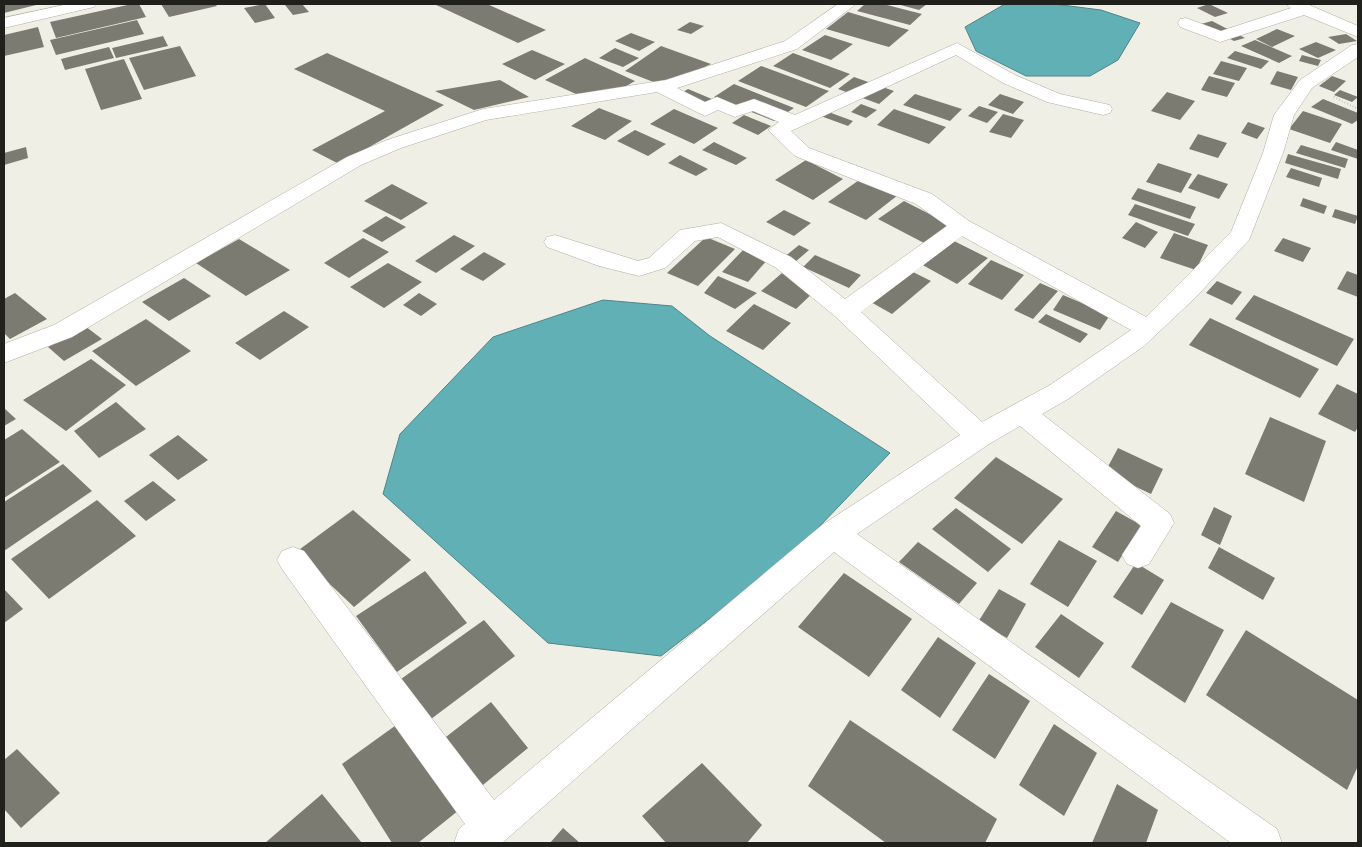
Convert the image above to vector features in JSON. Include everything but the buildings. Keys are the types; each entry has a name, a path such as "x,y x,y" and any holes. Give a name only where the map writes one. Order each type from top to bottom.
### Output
{"street":[{"path":"4,354 63,331 354,160 394,144 483,115 659,86 791,45 848,4"},
{"path":"4,23 81,5"},
{"path":"1186,23 1220,37 1300,6 1358,32"},
{"path":"1103,109 1054,98 1010,79 957,48 778,130 802,152 924,199 961,226 1148,329"},
{"path":"293,560 482,835 833,534 979,436 1059,392 1148,329 1188,291 1241,235 1273,153 1284,116 1306,84 1358,49"},
{"path":"659,86 705,110 717,103 736,112 754,105 796,122"},
{"path":"845,311 961,226"},
{"path":"554,242 607,261 639,269 657,263 688,235 720,230 783,262 845,311 979,436"},
{"path":"1021,412 1159,524 1138,555"},
{"path":"833,534 1263,843"}],"water":[{"path":"1005,4 1054,4 1101,10 1140,23 1118,60 1090,76 1026,76 976,51 965,27"},
{"path":"603,300 672,306 710,336 890,453 792,555 661,656 548,643 383,494 400,434 493,337"}]}
